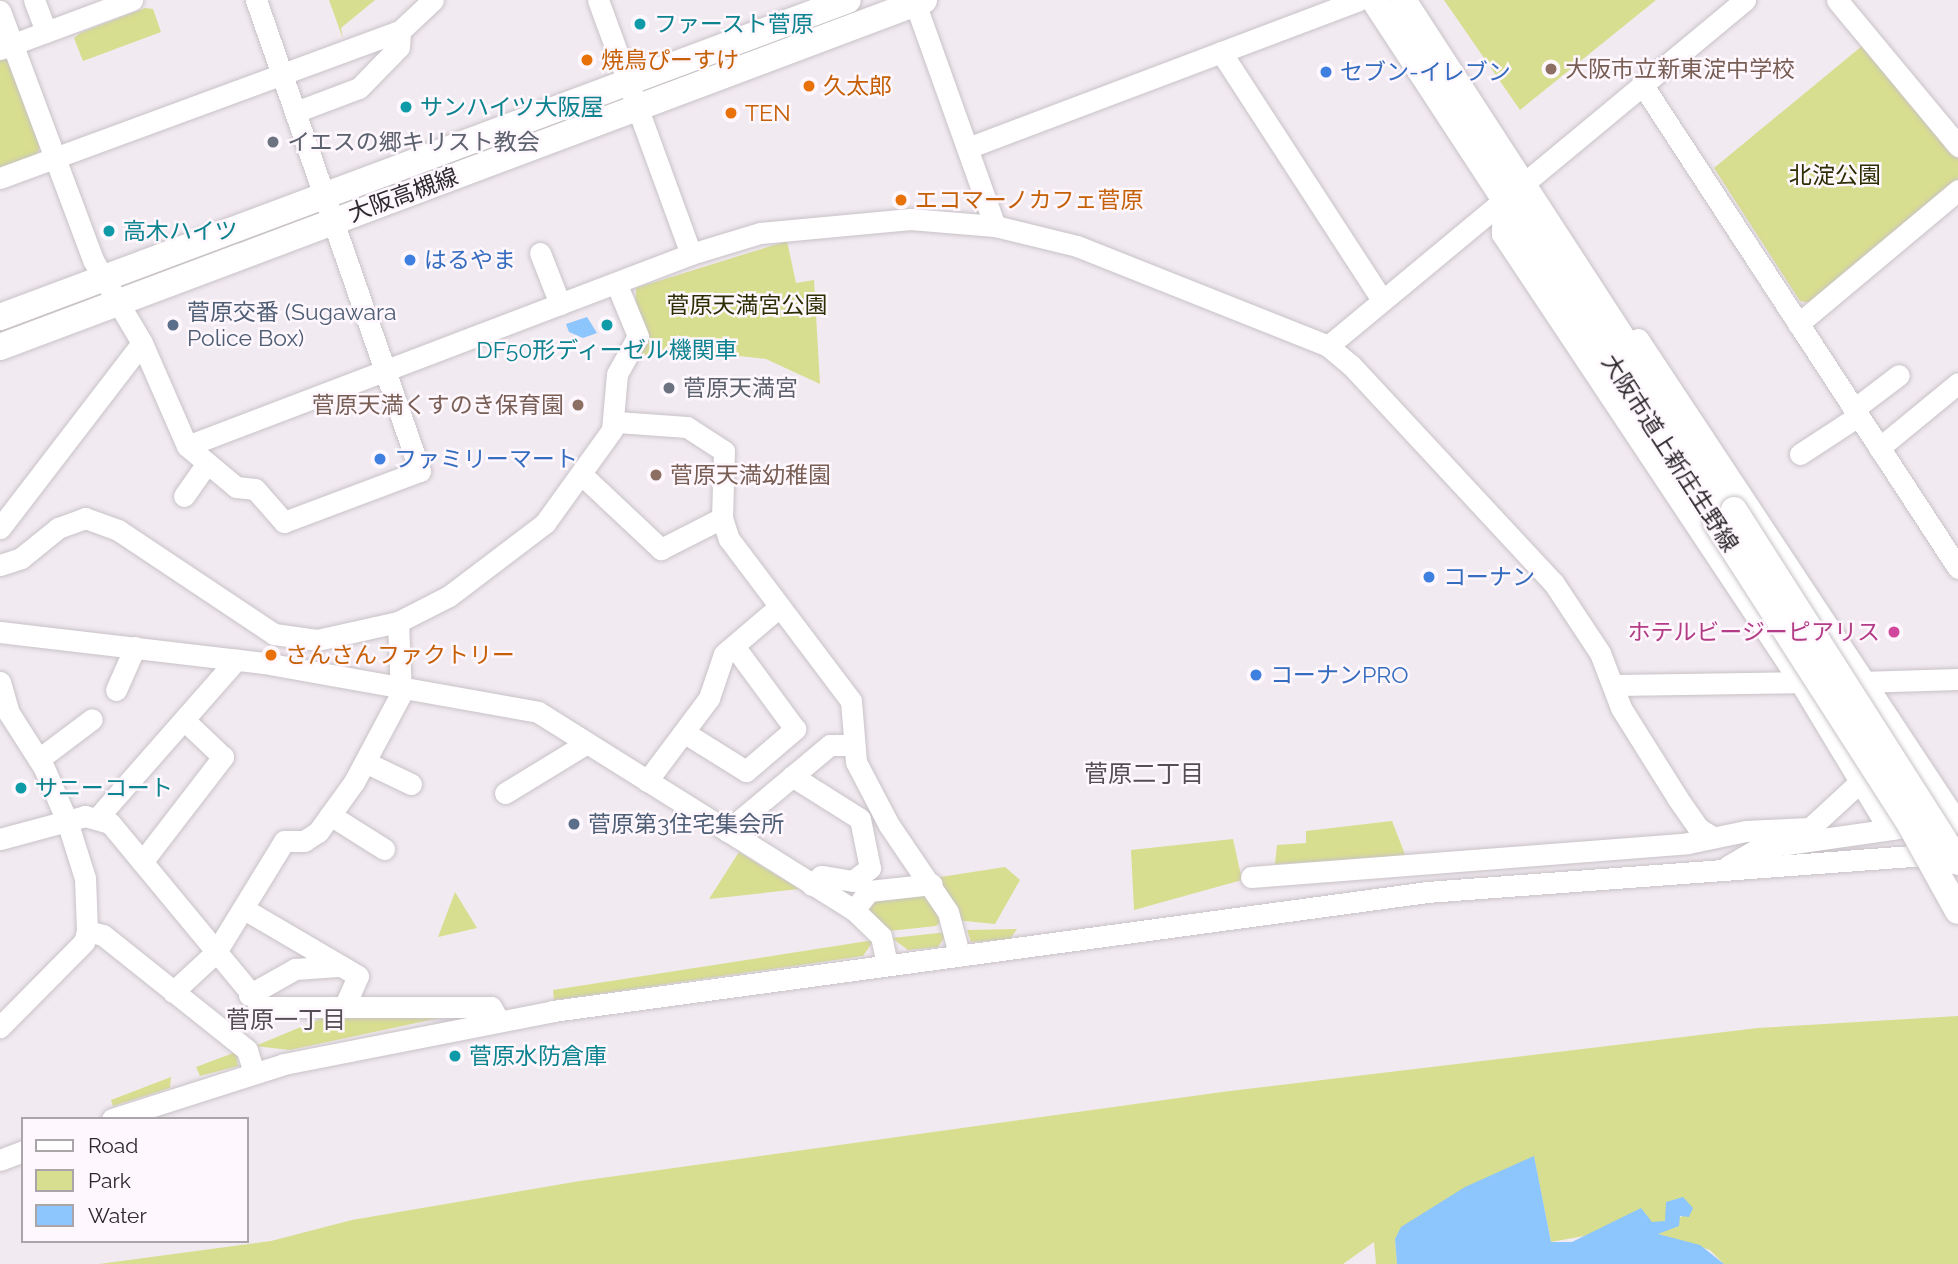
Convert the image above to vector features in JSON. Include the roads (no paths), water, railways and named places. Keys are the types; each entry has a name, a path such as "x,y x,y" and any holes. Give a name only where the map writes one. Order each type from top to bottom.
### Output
{"main road":[{"name":"大阪高槻線","path":"0,317 848,0"},
{"name":"大阪市道上新庄生野線","path":"1374,0 1512,194 1958,862"},
{"name":"大阪市道上新庄生野線","path":"1403,0 1512,194"},
{"name":"大阪高槻線","path":"0,347 918,1"},
{"name":"大阪市道上新庄生野線","path":"1725,516 1907,819 1958,911"}],"street":[{"path":"34,0 46,32"},
{"path":"6,47 46,32 94,7 132,0"},
{"path":"0,11 6,47 104,278 142,343 187,446 236,487 255,489 284,522 420,471 328,194 256,0"},
{"path":"0,178 400,31 433,0"},
{"path":"598,0 691,254"},
{"path":"970,147 1358,0"},
{"path":"1328,346 1381,298 1512,194 1745,0"},
{"path":"1838,0 1958,146"},
{"path":"918,1 995,226"},
{"path":"298,111 359,88 399,47 400,31"},
{"path":"1221,52 1381,298"},
{"path":"1642,84 1879,448 1951,545 1958,568"},
{"path":"1798,324 1958,190"},
{"path":"1512,194 1542,197 1869,682 1958,825 1888,828 1759,848 1723,869"},
{"path":"1512,194 1502,234 1800,682 1862,780 1888,828"},
{"path":"187,446 691,254 760,233 825,222 910,219 995,226 1077,246 1328,346 1553,582 1617,685 1621,708 1698,828 1711,836"},
{"path":"540,253 560,304"},
{"path":"0,565 21,558 58,528 85,518 138,543 274,634 317,640 398,622 449,596 545,523 617,422 617,374 638,335 616,283"},
{"path":"0,528 142,343"},
{"path":"1800,454 1856,412 1899,375"},
{"path":"1879,448 1958,383"},
{"path":"617,422 687,427 723,452 722,519 740,556 850,701 851,746 889,825 932,884 948,912 959,954"},
{"path":"184,496 207,463"},
{"path":"581,474 661,549 722,519"},
{"path":"648,781 709,698 717,669 734,646 779,607"},
{"path":"173,992 216,952 284,841 304,841 330,815 365,762 402,687 398,622"},
{"path":"0,632 236,660 538,712 854,910 881,936 887,964"},
{"path":"685,733 746,771 795,729 734,646"},
{"path":"116,690 135,647"},
{"path":"0,839 66,821 99,816 236,660"},
{"path":"1617,685 1869,682 1958,678"},
{"path":"0,682 9,713 39,759 66,821 85,878 87,931 84,942 0,1027"},
{"path":"39,759 92,719"},
{"path":"142,862 223,757 185,721"},
{"path":"505,793 587,743"},
{"path":"727,831 830,745 851,746"},
{"path":"365,762 411,784"},
{"path":"792,776 860,820 870,868 853,881 821,876 812,885"},
{"path":"1251,877 1428,861 1688,843 1711,836 1810,828 1862,780"},
{"path":"330,815 384,849"},
{"path":"99,816 142,862 249,995 262,1007 491,1007 499,1021"},
{"path":"118,1117 254,1073 499,1021 887,964 1427,892 1958,853"},
{"path":"1427,892 1428,861"},
{"path":"854,910 869,891 932,884"},
{"path":"244,909 358,979 344,1007"},
{"path":"87,931 103,935 247,1050 254,1073"},
{"path":"249,995 295,969 338,965"},
{"path":"0,1160 21,1153"}],"water":[{"path":"587,317 597,333 583,338 569,332 566,324"},
{"path":"1534,1156 1551,1242 1572,1242 1641,1208 1652,1222 1665,1221 1666,1202 1683,1197 1693,1208 1689,1217 1680,1216 1679,1226 1658,1234 1700,1245 1724,1264 1397,1264 1395,1239 1401,1227 1465,1187"}],"place":[{"name":"ファースト菅原","path":"640,24"},
{"name":"焼鳥ぴーすけ","path":"587,60"},
{"name":"大阪市立新東淀中学校","path":"1551,69"},
{"name":"セブン-イレブン","path":"1326,72"},
{"name":"久太郎","path":"809,86"},
{"name":"サンハイツ大阪屋","path":"406,107"},
{"name":"TEN","path":"731,113"},
{"name":"イエスの郷キリスト教会","path":"273,142"},
{"name":"エコマーノカフェ菅原","path":"901,200"},
{"name":"高木ハイツ","path":"109,231"},
{"name":"はるやま","path":"410,260"},
{"name":"菅原交番 (Sugawara Police Box)","path":"173,325"},
{"name":"DF50形ディーゼル機関車","path":"607,325"},
{"name":"菅原天満宮","path":"669,388"},
{"name":"菅原天満くすのき保育園","path":"578,405"},
{"name":"ファミリーマート","path":"380,459"},
{"name":"菅原天満幼稚園","path":"656,475"},
{"name":"コーナン","path":"1429,577"},
{"name":"ホテルビージーピアリス","path":"1894,632"},
{"name":"さんさんファクトリー","path":"271,655"},
{"name":"コーナンPRO","path":"1256,675"},
{"name":"サニーコート","path":"21,788"},
{"name":"菅原第3住宅集会所","path":"574,824"},
{"name":"菅原水防倉庫","path":"455,1056"}],"district":[{"name":"菅原二丁目","path":"1144,774"},
{"name":"菅原一丁目","path":"286,1020"}],"park label":[{"name":"北淀公園","path":"1835,175"},
{"name":"菅原天満宮公園","path":"747,305"}]}
